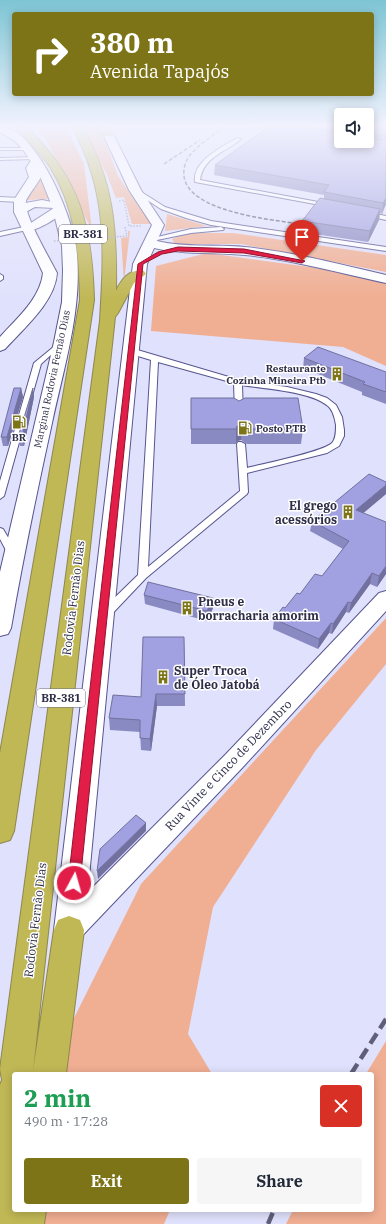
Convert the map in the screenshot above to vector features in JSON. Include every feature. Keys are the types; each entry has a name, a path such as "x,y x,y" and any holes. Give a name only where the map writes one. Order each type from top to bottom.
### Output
{"highway":[{"name":"BR-381","path":"0,831 87,300 85,245 78,216 70,193 65,184"},
{"name":"Rodovia Fernão Dias","path":"16,1072 107,321 109,242 102,184"},
{"name":"BR-381","path":"107,321 128,281 140,269"},
{"path":"50,1072 69,930"},
{"path":"0,1209 12,1109"},
{"path":"26,1224 28,1212"}],"main road":[{"path":"0,346 43,297 48,284 50,273 20,206 31,184"},
{"name":"Marginal Rodovia Fernão Dias","path":"0,628 14,556 62,342 69,302 69,246 49,184"},
{"name":"BR-381","path":"69,930 140,269 150,241 158,225 132,184"},
{"path":"150,241 178,249"},
{"path":"140,269 160,253 178,249 229,250 266,254 386,279"}],"street":[{"path":"20,206 34,203 45,203 58,208 42,222 29,228"},
{"name":"Rua Vinte e Cinco de Dezembro","path":"69,930 234,761 386,598"}],"lane":[{"path":"213,184 333,207"},
{"path":"135,190 163,208 211,223 386,249"},
{"path":"0,199 20,206"},
{"path":"363,213 386,218"},
{"path":"0,234 29,228"},
{"path":"150,241 191,231 247,228"},
{"path":"0,496 38,362 62,342"},
{"path":"131,350 155,359 238,382 309,394 321,398 331,404 336,411 340,432 336,444 324,450 242,471"},
{"path":"143,576 155,359"},
{"path":"238,382 239,413"},
{"path":"102,616 143,576 244,492 241,444"},
{"path":"0,531 14,556"}],"path":[{"path":"54,240 127,236"}],"shaded area":[{"path":"38,184 43,184 49,199 27,200"},
{"path":"69,184 86,184 92,230"},
{"path":"111,184 124,184 151,224 132,224 124,197 116,198"},
{"path":"167,214 207,226 165,231"},
{"path":"128,231 130,231 124,281 121,238 128,237"},
{"path":"187,233 233,233 386,255 386,272 241,244 175,244 172,239"},
{"path":"207,253 317,268 386,282 386,366 343,347 151,331 156,266"},
{"path":"386,618 386,664 316,750 213,907 188,1034 211,1072 64,1072 71,1024 141,884"},
{"path":"386,1041 386,1224 286,1224 292,1212 374,1212 374,1072 367,1072"},
{"path":"44,1212 169,1212 164,1224 42,1224"}],"building":[{"path":"324,184 386,184 386,198 383,203 324,192 329,185"},
{"path":"320,198 380,209 370,231 302,221"},
{"path":"318,347 386,372 386,392 363,384 365,382 304,358"},
{"path":"14,388 21,388 7,437 1,437"},
{"path":"33,388 22,437 18,437"},
{"path":"191,398 234,398 239,401 245,398 298,398 303,429 247,429 242,425 237,426 236,429 191,429"},
{"path":"369,474 386,482 386,485 356,510 386,522 386,566 379,576 372,573 351,603 348,602 333,624 331,623 319,639 274,619 283,607 285,608 297,593 300,594 315,574 322,576 349,541 312,521"},
{"path":"148,582 213,598 207,611 144,595"},
{"path":"143,637 184,637 185,694 156,694 150,739 140,738 140,720 109,718 113,695 141,697"},
{"path":"136,815 146,823 97,871 100,849"}],"railway":[{"path":"187,184 191,191 205,201 222,209 294,223"},
{"path":"352,1072 386,1019"},
{"path":"268,1224 273,1212"}],"place":[{"name":"Restaurante Cozinha Mineira Ptb","path":"337,374"},
{"name":"BR","path":"19,422"},
{"name":"Posto PTB","path":"245,428"},
{"name":"El grego acessórios","path":"348,512"},
{"name":"Pneus e borracharia amorim","path":"187,608"},
{"name":"Super Troca de Óleo Jatobá","path":"163,677"}],"route":[{"path":"74,883 140,264 160,253 178,249 244,251 302,261"}]}
